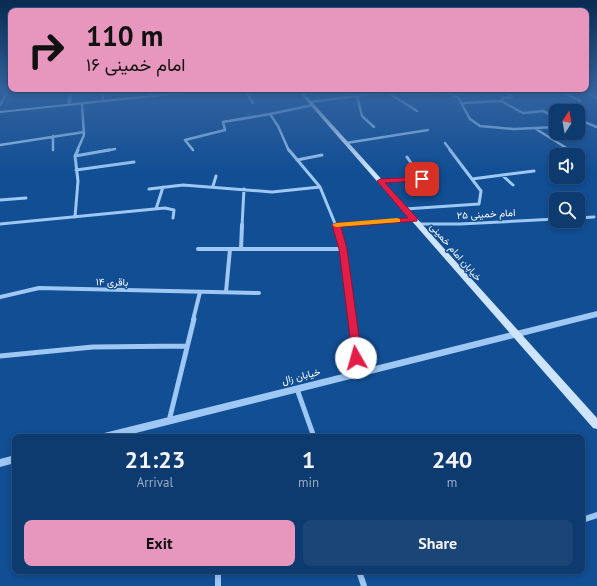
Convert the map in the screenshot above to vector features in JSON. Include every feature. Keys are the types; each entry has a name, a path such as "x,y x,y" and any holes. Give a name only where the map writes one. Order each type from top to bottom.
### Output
{"main road":[{"name":"خیابان امام خمینی","path":"325,118 597,425"}],"street":[{"path":"74,217 78,180 74,156 84,132 83,118"},
{"path":"193,150 185,140 225,130 223,122 244,118"},
{"path":"273,118 289,151 320,187 336,225 343,249 358,374"},
{"path":"365,118 374,127"},
{"path":"469,118 479,125 535,129 549,128"},
{"path":"585,122 597,127"},
{"path":"535,129 566,148"},
{"path":"346,143 428,130"},
{"path":"0,145 84,132"},
{"path":"53,136 53,150"},
{"path":"405,209 479,204 481,191 445,143"},
{"path":"74,156 115,149"},
{"path":"297,160 322,155"},
{"path":"380,181 422,179 407,157"},
{"path":"76,170 134,162"},
{"path":"472,179 534,171"},
{"path":"502,175 513,185"},
{"path":"212,186 216,176"},
{"path":"149,189 183,185 212,186 272,192 320,187"},
{"path":"156,209 163,187"},
{"path":"241,249 244,189"},
{"path":"0,200 26,198"},
{"path":"0,224 156,209 174,210 173,218"},
{"path":"585,218 594,218"},
{"name":"امام خمینی ۲۵","path":"336,225 416,222 460,224 549,219"},
{"path":"198,249 343,249"},
{"path":"226,292 230,249"},
{"name":"باقری ۱۴","path":"0,297 39,288 259,293"},
{"path":"169,421 200,292"},
{"name":"خیابان زال","path":"116,434 597,314"},
{"path":"0,356 43,349 108,345 187,346"},
{"path":"297,389 313,434"},
{"path":"0,463 12,460"},
{"path":"585,519 597,515"},
{"path":"218,574 218,586"},
{"path":"360,574 364,586"}],"slow traffic":[{"path":"336,225 397,221"}],"route":[{"path":"356,358 343,249 336,225 414,220 380,181 422,179"}]}
